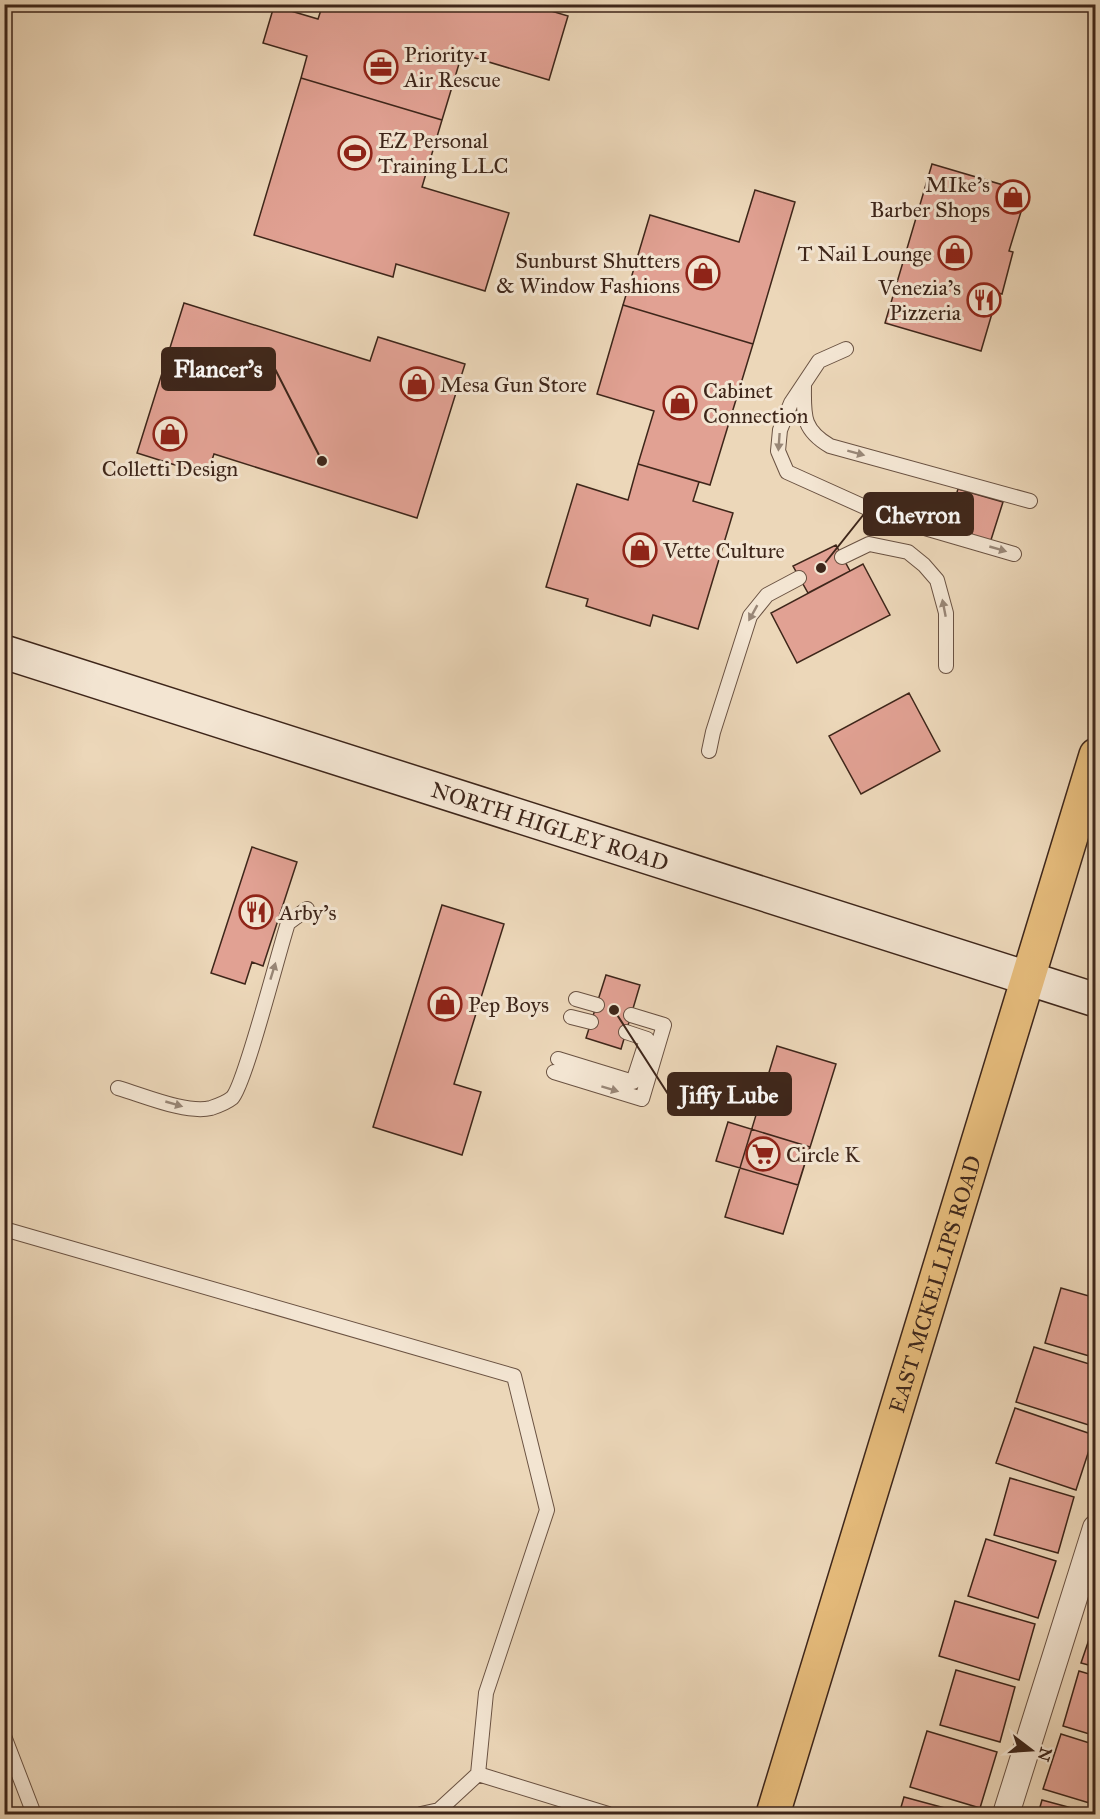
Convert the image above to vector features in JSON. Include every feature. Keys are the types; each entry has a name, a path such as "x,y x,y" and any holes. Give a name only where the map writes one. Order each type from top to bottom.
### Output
{"main road":[{"name":"NORTH HIGLEY ROAD","path":"4,652 1095,1000"},
{"name":"EAST MCKELLIPS ROAD","path":"773,1815 1095,755"}],"street":[{"path":"1006,1815 1095,1528"}],"lane":[{"path":"846,349 819,361 791,403 780,430 778,451 787,472 887,517 1014,554"},
{"path":"804,384 804,419 814,437 830,446 1030,501"},
{"path":"842,557 869,544 908,552 924,565 937,580 946,613 946,666"},
{"path":"709,751 750,616 767,595 798,578"},
{"path":"118,1088 192,1110 212,1108 231,1099 243,1071 288,923 307,909"},
{"path":"576,999 597,1005"},
{"path":"554,1072 642,1099 664,1025 631,1015"},
{"path":"571,1017 591,1022"},
{"path":"558,1059 633,1082 647,1039 626,1032"},
{"path":"4,1229 514,1376 547,1510 486,1693 478,1774 440,1810 421,1815"},
{"path":"4,1736 34,1815"},
{"path":"478,1774 608,1815"}],"building":[{"name":"Priority 1 Air Rescue","path":"323,4 528,4 568,16 549,80 462,54 442,120 301,78 307,56 263,43 274,6 318,19"},
{"name":"EZ Personal Training LLC","path":"301,78 442,120 422,187 509,213 485,291 396,264 393,277 254,235"},
{"path":"932,164 1027,192 1009,251 1013,252 1002,294 998,293 981,351 885,323"},
{"name":"Sunburst Shutters & Window Fashions","path":"755,190 795,202 753,344 623,305 650,215 739,242"},
{"path":"184,303 370,361 378,337 465,364 417,518 214,454 207,475 137,453"},
{"name":"Cabinet Connection","path":"623,305 753,344 710,485 638,464 654,411 597,394"},
{"name":"Vette Culture","path":"638,464 699,482 693,501 733,513 698,629 653,615 650,626 586,606 588,599 546,587 577,484 628,500"},
{"path":"958,489 1003,502 990,543 972,537 972,533 947,525"},
{"path":"836,545 850,571 808,593 793,566"},
{"path":"863,564 890,615 797,663 771,613"},
{"path":"909,693 940,751 861,794 829,736"},
{"name":"Arby's","path":"252,847 297,862 263,966 252,962 245,984 211,973"},
{"name":"Pep Boys","path":"442,905 504,924 454,1084 481,1092 462,1155 373,1127"},
{"path":"606,975 640,985 621,1049 586,1038"},
{"name":"Circle K","path":"777,1046 836,1064 783,1234 725,1217"},
{"name":"Circle K","path":"728,1122 810,1147 798,1185 716,1161"},
{"path":"1061,1288 1096,1298 1096,1358 1045,1343"},
{"path":"1034,1347 1096,1366 1095,1427 1016,1402"},
{"path":"1015,1408 1094,1435 1076,1490 996,1463"},
{"path":"1010,1478 1074,1497 1058,1553 994,1535"},
{"path":"986,1539 1056,1561 1038,1618 968,1596"},
{"path":"955,1601 1035,1624 1019,1680 939,1656"},
{"path":"1096,1619 1096,1667 1081,1663"},
{"path":"956,1670 1015,1687 1000,1742 940,1725"},
{"path":"1079,1671 1096,1676 1096,1736 1063,1726"},
{"path":"927,1731 997,1752 980,1808 910,1787"},
{"path":"1061,1734 1096,1745 1096,1805 1043,1789"},
{"path":"904,1797 967,1814 899,1814"},
{"path":"1042,1800 1094,1814 1038,1814"}],"place":[{"name":"Priority 1 Air Rescue","path":"381,67"},
{"name":"EZ Personal Training LLC","path":"355,153"},
{"name":"MIke's Barber Shops","path":"1013,197"},
{"name":"T Nail Lounge","path":"955,253"},
{"name":"Sunburst Shutters & Window Fashions","path":"703,273"},
{"name":"Venezia's Pizzeria","path":"984,300"},
{"name":"Mesa Gun Store","path":"417,384"},
{"name":"Cabinet Connection","path":"680,403"},
{"name":"Colletti Design","path":"170,434"},
{"name":"Flancer's","path":"322,461"},
{"name":"Vette Culture","path":"640,550"},
{"name":"Chevron","path":"821,568"},
{"name":"Arby's","path":"256,912"},
{"name":"Pep Boys","path":"445,1004"},
{"name":"Jiffy Lube","path":"614,1010"},
{"name":"Circle K","path":"763,1154"}]}
